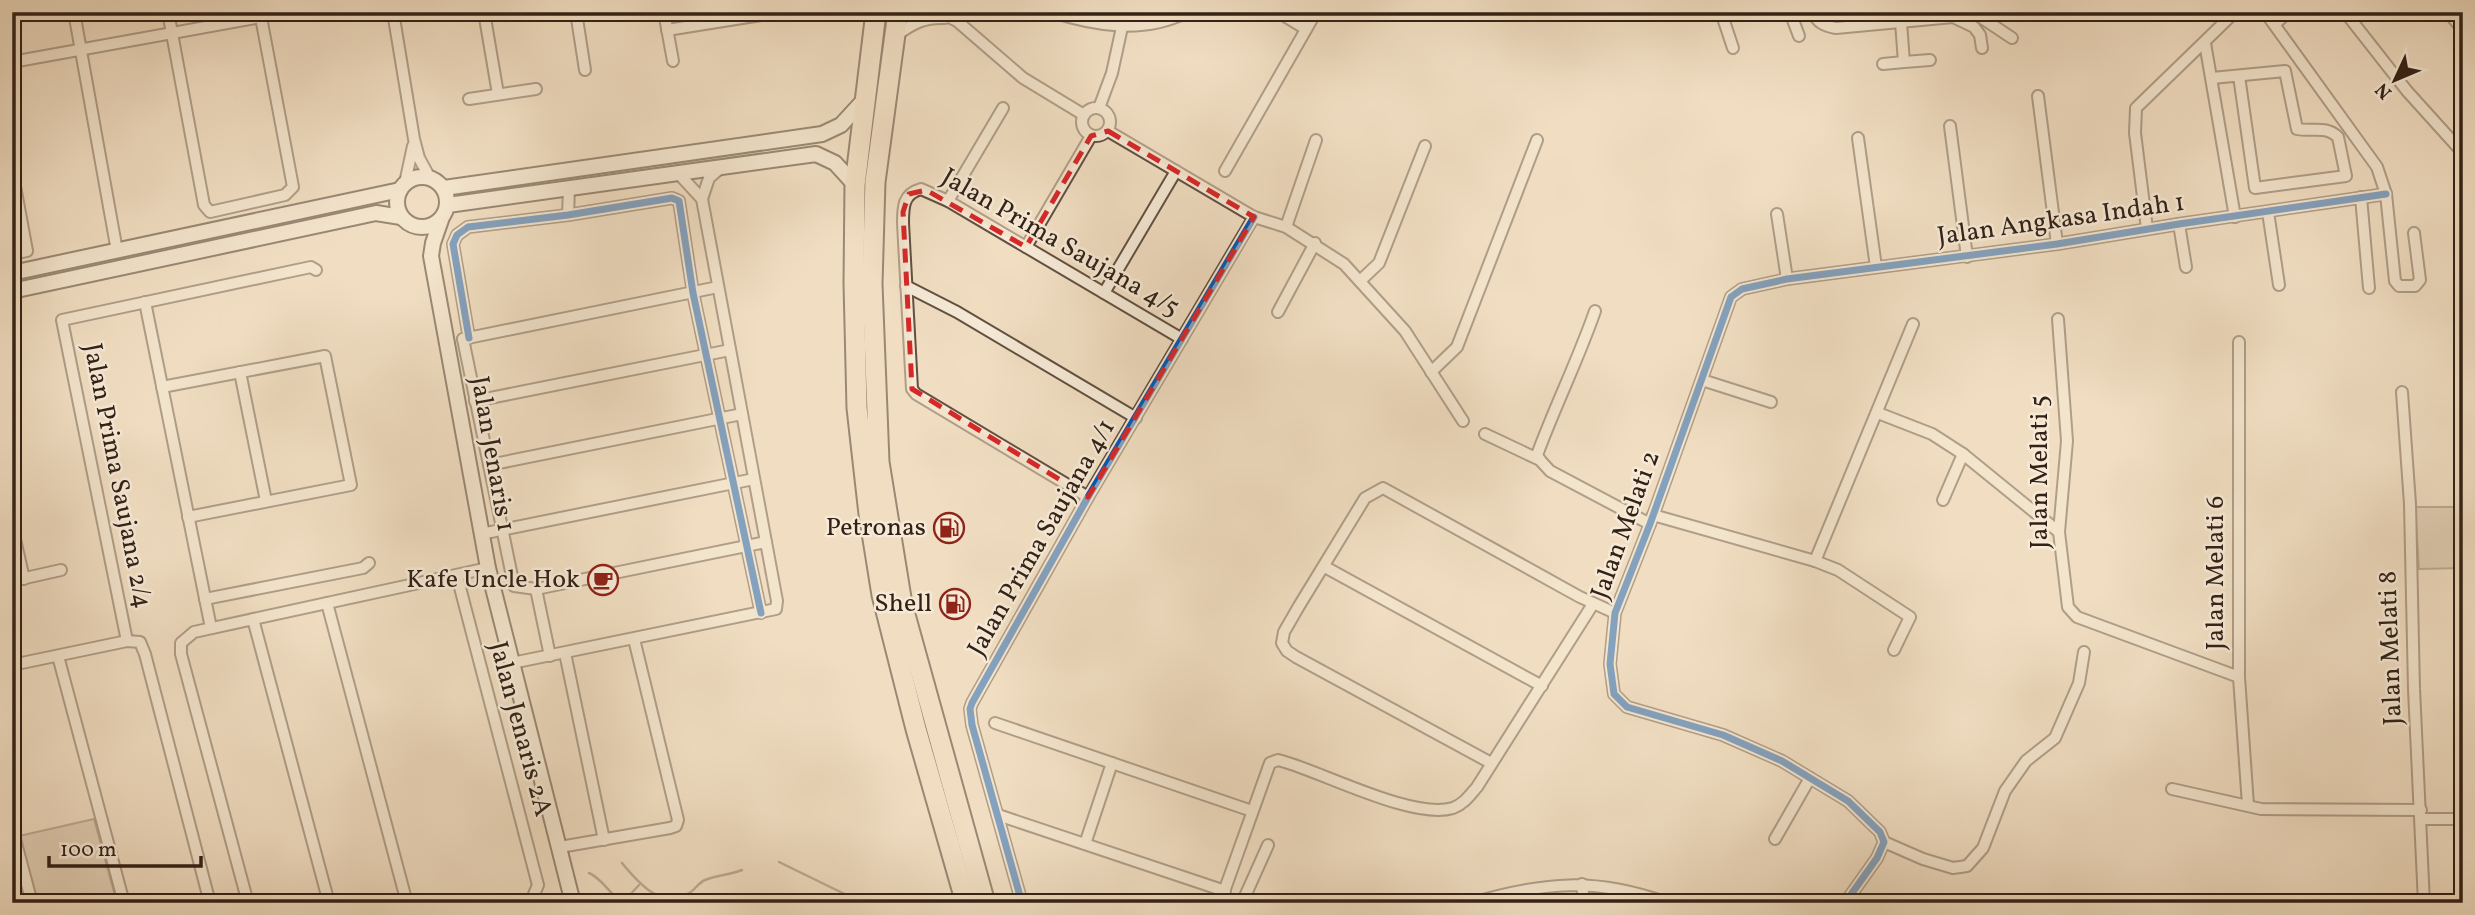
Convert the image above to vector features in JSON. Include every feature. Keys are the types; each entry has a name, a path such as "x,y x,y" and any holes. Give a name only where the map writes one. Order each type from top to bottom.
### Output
{"highway":[{"path":"876,12 855,185 857,408 869,514 882,595 916,729 967,903"},
{"path":"898,12 875,182 872,284 879,462 902,604 985,903"}],"street":[{"path":"74,12 117,251"},
{"path":"12,62 172,33 260,15 293,187 285,195 210,212 204,205 172,33 168,12"},
{"path":"393,12 419,158 430,178 444,188 822,134 841,125 864,100"},
{"path":"485,12 498,94"},
{"path":"576,12 585,70"},
{"path":"664,12 673,61"},
{"path":"667,30 780,12"},
{"path":"1052,12 1122,27 1172,20 1187,12"},
{"path":"1278,12 1306,29"},
{"path":"1225,171 1316,12"},
{"path":"1721,12 1733,48"},
{"path":"1790,12 1799,36"},
{"path":"1813,12 1815,18 1824,26 1836,28 1953,17 1974,27 1980,35 1982,48"},
{"path":"1973,12 2012,38"},
{"path":"2147,229 2135,133 2136,108 2235,12"},
{"path":"2265,12 2377,167 2386,194 2395,281 2399,286 2415,286 2420,280 2414,233"},
{"path":"2275,23 2288,12"},
{"path":"2345,12 2407,91 2463,153"},
{"path":"2448,12 2463,30"},
{"path":"896,36 914,22 944,15 957,21 1023,78 1084,115"},
{"path":"1901,22 1904,62"},
{"path":"1099,108 1112,74 1122,27"},
{"path":"2205,43 2235,217"},
{"path":"1884,64 1930,60"},
{"path":"2213,78 2285,71 2297,129 2329,129 2334,133 2338,137 2346,176 2255,188 2239,76"},
{"path":"469,99 536,89"},
{"path":"2038,96 2057,244"},
{"path":"948,201 1003,108"},
{"path":"1092,108 1099,108 1107,113 1110,117 1108,131 1102,136 1091,136 1083,128 1084,115 1092,108"},
{"path":"1950,126 1967,257"},
{"path":"1108,131 1254,217 1286,226 1344,264 1405,331 1463,421"},
{"path":"1026,247 1091,136"},
{"path":"1858,138 1876,267"},
{"path":"414,139 397,204 431,256"},
{"path":"1431,372 1457,347 1537,139"},
{"path":"1286,226 1316,140"},
{"path":"1360,281 1378,263 1425,146"},
{"path":"447,205 816,154 835,163 855,185"},
{"path":"512,663 776,608 777,601 702,199 709,178 723,167"},
{"path":"12,170 27,251 12,254"},
{"path":"1104,293 1176,171"},
{"path":"678,173 702,199"},
{"path":"12,273 402,187 413,178 430,178"},
{"path":"431,256 447,205 444,188"},
{"path":"568,215 569,188"},
{"name":"Jalan Prima Saujana 4/5","path":"1088,497 916,394 912,389 903,212 906,199 909,194 920,189 948,201 1182,339"},
{"name":"Jalan Angkasa Indah 1","path":"1742,289 1787,279 1967,257 2386,194"},
{"path":"2361,197 2369,288"},
{"path":"766,542 747,546 536,589 514,586 475,401 453,244 457,235 468,227 568,215 672,198 679,201 693,293 719,418 747,546 766,612"},
{"path":"2268,212 2279,285"},
{"path":"12,290 376,213 431,226 441,219"},
{"path":"1777,215 1787,279"},
{"name":"Jalan Prima Saujana 4/1","path":"1022,903 972,724 970,709 974,695 1254,217"},
{"path":"2179,224 2186,267"},
{"path":"1278,312 1315,243"},
{"name":"Jalan Jenaris 1","path":"431,256 488,568 573,903"},
{"path":"211,628 145,302 311,267 316,270"},
{"path":"906,286 957,312 1136,418"},
{"path":"447,342 718,288"},
{"name":"Jalan Melati 2","path":"1742,289 1731,298 1652,520 1615,613 1611,645 1611,681 1614,694 1620,703 1627,707 1723,735 1782,761 1848,801 1880,831 1884,842"},
{"name":"Jalan Prima Saujana 2/4","path":"127,641 62,320 145,302"},
{"path":"1595,311 1584,345 1560,394 1537,455 1550,471 1652,520"},
{"name":"Jalan Melati 5","path":"2058,319 2067,441 2059,532 2068,607 2077,617 2239,677"},
{"path":"1815,561 1913,324"},
{"name":"Jalan Melati 6","path":"2239,342 2239,677 2248,805"},
{"path":"475,401 730,349"},
{"path":"162,387 325,356 351,485 188,517"},
{"path":"240,372 267,501"},
{"path":"1702,380 1771,402"},
{"name":"Jalan Melati 8","path":"2402,392 2410,504 2414,689 2424,903"},
{"path":"1878,413 1932,434 1963,454 2059,532"},
{"path":"489,465 742,414"},
{"path":"1485,434 1540,460"},
{"path":"1943,499 1963,454"},
{"path":"481,534 754,479"},
{"path":"1491,763 1296,657 1287,651 1282,643 1283,632 1365,499 1383,488 1580,597 1615,613"},
{"name":"Jalan Melati 2","path":"1652,520 1815,561 1838,570 1910,617 1894,650"},
{"path":"12,526 24,579"},
{"path":"205,599 363,568 369,563"},
{"path":"1325,567 1542,686"},
{"path":"248,903 181,654 181,643 194,632 488,568"},
{"path":"12,581 61,570"},
{"name":"Jalan Jenaris 2A","path":"457,576 538,885 535,894 524,903"},
{"path":"536,589 550,656"},
{"path":"327,603 407,903"},
{"path":"1220,903 1268,765 1278,760 1305,767 1402,804 1429,810 1460,805 1477,787 1593,604"},
{"path":"253,619 329,903"},
{"path":"560,847 676,826 678,820 634,639"},
{"path":"12,665 127,641 140,642 210,903"},
{"path":"1845,903 1877,859 1884,842 1923,859 1953,868 1967,866 1983,848 2005,791 2026,761 2055,738 2080,683 2084,652"},
{"path":"565,653 604,840"},
{"path":"58,656 124,903"},
{"path":"995,723 1252,811"},
{"path":"1085,844 1112,763"},
{"path":"1775,839 1810,778"},
{"path":"2172,789 2261,809 2463,819"},
{"path":"998,815 1225,891"},
{"path":"12,828 32,903"},
{"path":"1242,903 1268,845"},
{"path":"1582,884 1584,903"},
{"path":"1472,903 1533,887 1594,884 1647,895 1667,903"}],"highlighted area":[{"path":"1108,131 1254,217 1088,497 912,389 903,212 909,194 926,190 1026,247 1091,136"}],"shaded area":[{"path":"2415,507 2463,507 2463,568 2419,569"},
{"path":"94,819 117,903 37,903 19,836"}],"waterway":[{"path":"779,862 863,903"},
{"path":"622,863 651,891 669,898 689,893 705,880 742,870"},
{"path":"589,873 618,899 627,898 639,885"}],"cycle path":[{"path":"1845,903 1877,858 1884,842 1880,832 1848,801 1782,761 1723,735 1627,707 1614,694 1610,664 1615,613 1650,524 1731,297 1742,289 1787,279 2057,244 2386,194"},
{"path":"469,338 453,244 457,235 468,227 568,215 672,198 679,201 693,293 761,613"},
{"path":"1022,903 972,725 972,703 1088,497 1254,217"}],"place":[{"name":"Petronas","path":"949,528"},
{"name":"Kafe Uncle Hok","path":"603,580"},
{"name":"Shell","path":"955,604"}]}
